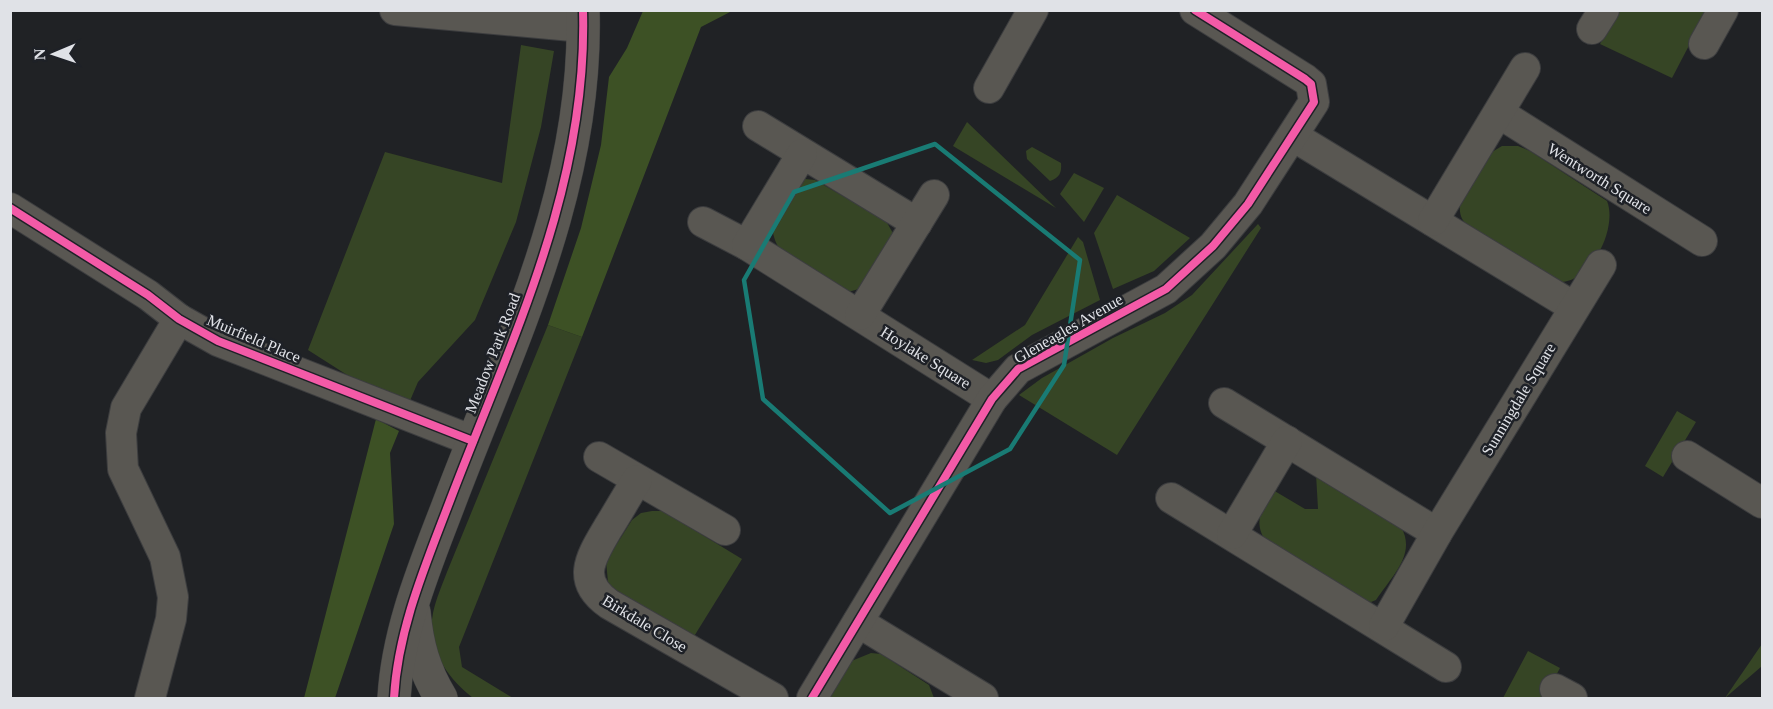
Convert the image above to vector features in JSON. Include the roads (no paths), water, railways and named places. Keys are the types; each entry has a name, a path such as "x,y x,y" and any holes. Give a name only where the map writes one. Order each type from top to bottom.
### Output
{"street":[{"path":"395,10 583,19"},
{"path":"989,88 1033,10"},
{"name":"Gleneagles Avenue","path":"812,699 992,399 1018,369 1166,289 1213,246 1248,204 1314,102 1311,84 1305,79 1195,10"},
{"path":"1704,44 1723,10"},
{"name":"Meadow Park Road","path":"394,699 400,644 413,599 542,259 571,161 584,55 583,19"},
{"path":"1433,221 1525,68"},
{"name":"Wentworth Square","path":"1499,113 1702,241"},
{"path":"758,126 917,223"},
{"path":"1293,136 1574,308"},
{"path":"747,245 802,154"},
{"path":"860,315 934,195"},
{"name":"Muirfield Place","path":"10,208 148,295 179,319 218,341 473,441"},
{"name":"Hoylake Square","path":"703,222 747,245 992,399"},
{"name":"Sunningdale Square","path":"1384,626 1437,533 1601,266"},
{"path":"150,699 171,619 173,597 165,558 123,469 121,433 126,408 179,319"},
{"path":"1224,403 1437,533"},
{"path":"1232,534 1287,441"},
{"path":"1687,456 1762,503"},
{"path":"599,457 725,530"},
{"name":"Birkdale Close","path":"637,480 591,558 589,578 593,588 599,597 609,604 773,699"},
{"path":"1171,498 1384,626 1446,667"},
{"name":"Meadow Park Road","path":"413,599 417,645 427,676 441,699"},
{"path":"858,622 969,695"}]}
